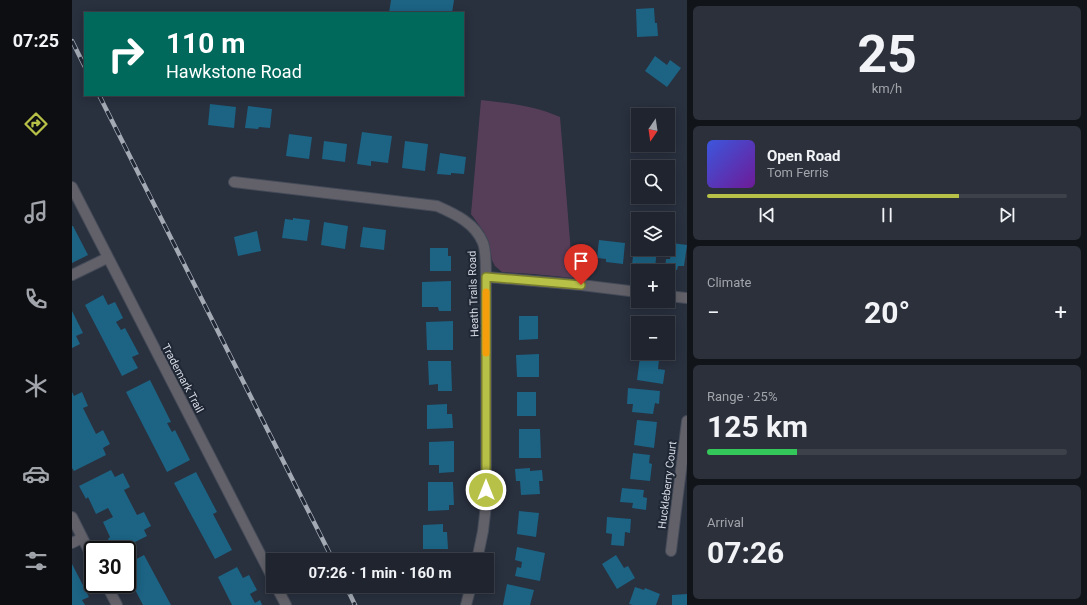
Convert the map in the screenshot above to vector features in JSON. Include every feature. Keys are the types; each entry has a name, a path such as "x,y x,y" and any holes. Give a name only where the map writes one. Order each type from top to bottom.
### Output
{"street":[{"name":"Heath Trails Road","path":"234,182 438,206 459,217 473,227 483,243 486,277 486,505 478,553"},
{"name":"Trademark Trail","path":"72,187 107,258 266,565"},
{"path":"72,275 107,258"},
{"path":"486,277 581,285 631,291"},
{"path":"675,297 687,298"},
{"name":"Huckleberry Court","path":"671,551 687,421"},
{"path":"72,517 84,542"},
{"path":"72,543 82,538"},
{"path":"111,593 117,605"},
{"path":"280,593 286,605"},
{"path":"466,605 469,593"}],"shaded area":[{"path":"481,100 531,108 560,117 573,278 502,272 495,266 492,260 489,242 484,232 471,214"}],"building":[{"path":"391,0 454,0 452,12 389,12"},
{"path":"654,8 658,36 637,37 636,9"},
{"path":"655,56 667,65 670,60 681,68 667,87 645,71"},
{"path":"210,104 236,107 234,128 208,125"},
{"path":"248,106 272,109 270,128 245,128"},
{"path":"362,132 392,136 388,163 371,161 371,166 357,164"},
{"path":"289,134 312,137 309,159 286,156"},
{"path":"324,141 347,144 345,162 322,159"},
{"path":"405,141 428,144 425,171 402,168"},
{"path":"440,153 466,157 464,174 437,174"},
{"path":"293,218 310,220 307,241 282,238 285,219 293,220"},
{"path":"324,222 348,226 345,249 321,245"},
{"path":"72,226 88,255 72,263"},
{"path":"363,227 386,230 384,250 360,247"},
{"path":"257,231 261,251 238,256 234,237"},
{"path":"599,240 625,243 623,264 606,262 606,259 597,258"},
{"path":"675,243 687,245 684,266 678,266 677,270 675,270 675,264 665,264 666,259 670,259 670,256 675,256"},
{"path":"430,248 448,248 448,256 451,256 451,271 430,271"},
{"path":"633,256 656,256 655,264 632,264"},
{"path":"451,281 451,311 439,311 438,307 422,307 422,282"},
{"path":"103,295 108,305 115,302 123,318 116,322 121,330 125,328 139,354 132,357 138,368 122,376 85,305"},
{"path":"72,311 83,333 76,336 80,344 72,348"},
{"path":"519,316 538,316 538,339 519,340"},
{"path":"453,321 453,350 427,350 426,322"},
{"path":"539,354 539,377 517,377 516,355"},
{"path":"640,360 659,360 658,369 665,370 663,384 637,380"},
{"path":"428,361 451,361 452,391 438,391 438,384 429,385"},
{"path":"150,380 171,422 167,423 172,432 175,430 190,460 167,472 126,392"},
{"path":"628,388 660,391 659,404 655,403 653,414 632,412 633,404 627,404"},
{"path":"72,392 74,396 82,392 88,406 83,408 96,434 103,430 110,444 103,448 106,455 74,471 72,468"},
{"path":"517,392 536,392 536,416 517,416"},
{"path":"447,404 447,414 452,414 453,428 427,429 427,405"},
{"path":"637,420 657,422 654,448 634,445"},
{"path":"519,429 540,429 541,458 519,458"},
{"path":"454,441 454,472 439,473 439,465 429,465 429,442"},
{"path":"633,453 650,455 649,463 652,464 650,481 630,479"},
{"path":"530,468 530,471 542,470 543,481 539,481 540,494 521,495 520,481 516,481 515,469"},
{"path":"111,470 115,477 123,473 130,487 124,490 137,515 144,512 151,526 144,530 147,536 136,542 109,541 108,539 110,537 103,522 113,517 108,508 96,514 88,497 86,499 79,486"},
{"path":"196,472 217,512 213,514 232,550 215,559 174,483"},
{"path":"428,482 453,482 454,505 449,505 449,510 428,511"},
{"path":"622,488 644,490 643,497 647,498 646,510 632,508 633,503 620,502"},
{"path":"519,511 539,513 536,537 517,534"},
{"path":"607,517 631,519 630,533 625,532 624,546 611,545 612,534 606,533"},
{"path":"443,524 443,532 447,532 448,549 423,549 423,525"},
{"path":"517,547 545,553 540,581 515,576 517,567 521,568 522,562 515,560"},
{"path":"144,555 171,605 143,605 136,592 136,559"},
{"path":"616,555 624,568 628,566 635,578 617,589 602,564"},
{"path":"72,564 84,587 84,593 87,593 89,597 82,600 85,605 72,605"},
{"path":"237,567 243,578 249,575 257,590 250,594 255,603 260,600 262,605 232,605 218,577"},
{"path":"507,584 534,590 530,605 503,605"},
{"path":"635,587 644,590 645,588 660,594 656,605 629,604"},
{"path":"687,594 687,605 672,605 672,595"}],"railway":[{"path":"72,41 84,65"},
{"path":"100,96 329,553"},
{"path":"349,593 355,605"}],"slow traffic":[{"path":"486,292 486,353"}],"route":[{"path":"486,490 486,277 581,285"}]}
